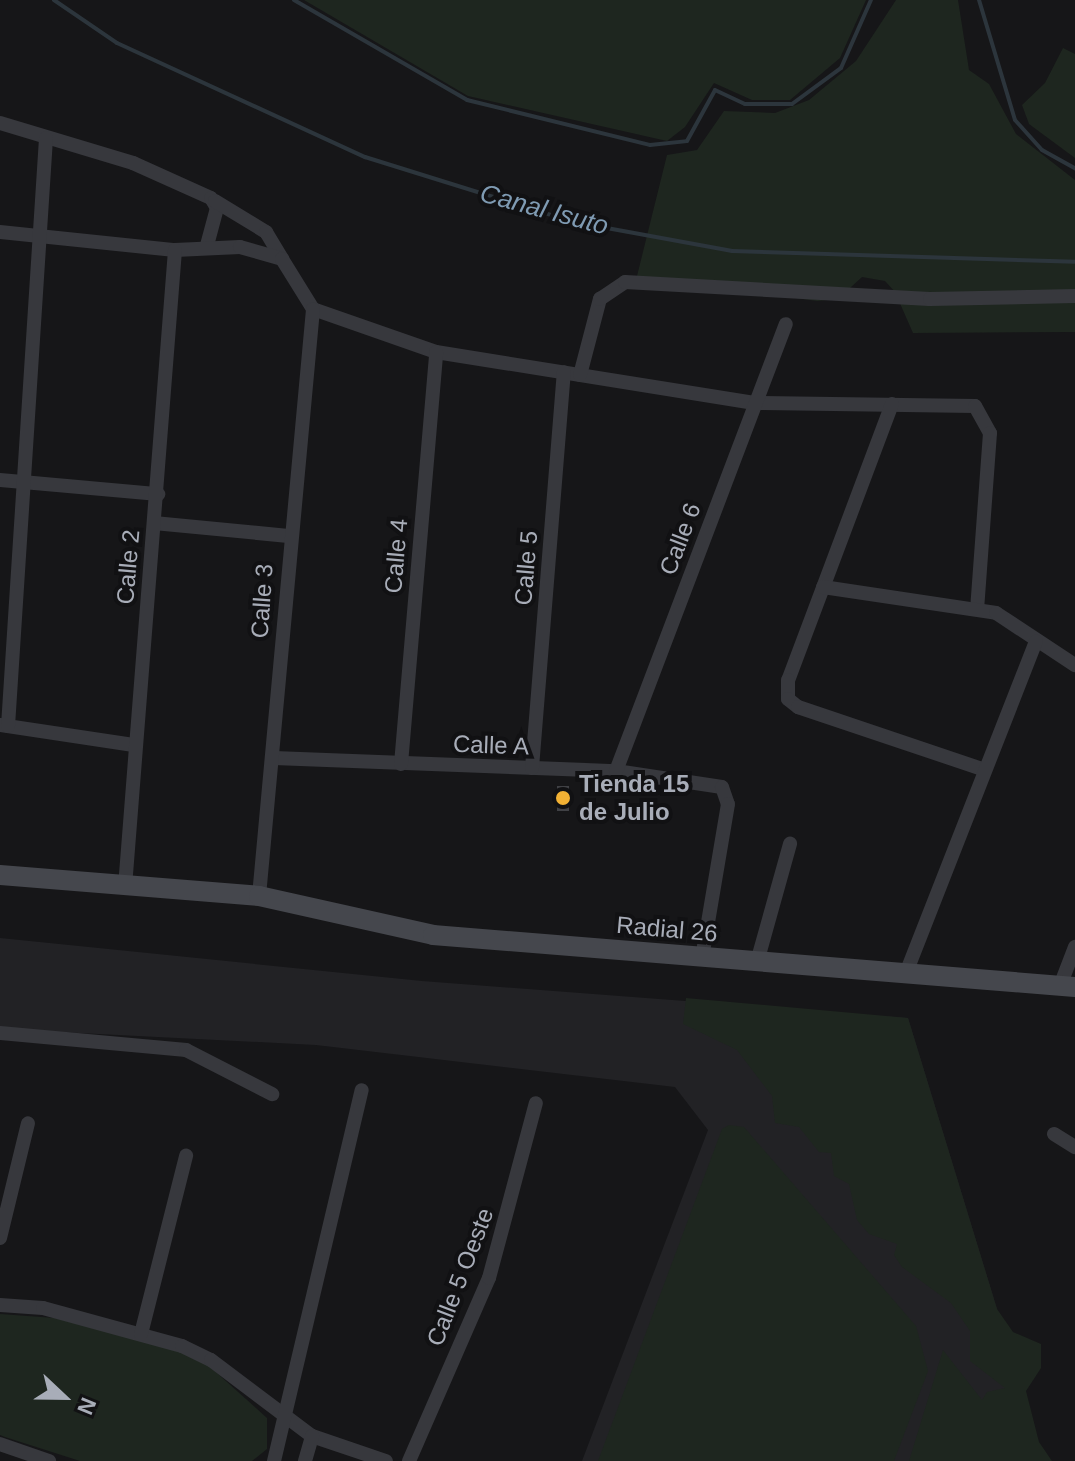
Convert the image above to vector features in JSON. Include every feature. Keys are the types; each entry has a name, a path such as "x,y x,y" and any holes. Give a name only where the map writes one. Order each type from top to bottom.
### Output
{"main road":[{"name":"Radial 26","path":"0,875 259,896 433,935 1068,986"}],"street":[{"path":"0,123 133,163 215,201 266,232 313,309 436,352 756,403 975,406 989,425 977,608"},
{"path":"46,138 37,235 43,249 28,482 4,725 134,745"},
{"path":"207,246 215,201"},
{"path":"0,232 175,250 207,246 240,247 282,259"},
{"name":"Calle 2","path":"125,887 175,250"},
{"path":"580,375 600,299 625,282 930,299 1075,296"},
{"name":"Calle 3","path":"259,896 274,758 288,536 313,309"},
{"name":"Calle 6","path":"616,771 786,324"},
{"name":"Calle 4","path":"401,764 436,352"},
{"name":"Calle 5","path":"532,768 564,372"},
{"path":"892,404 788,680 788,699 798,707 985,770"},
{"path":"0,480 158,494"},
{"path":"154,523 288,536"},
{"path":"823,587 905,604 977,608 1017,624 1036,642 1075,665"},
{"path":"906,973 1036,642"},
{"name":"Calle A","path":"274,758 616,771 706,781 722,787 728,804 702,958"},
{"path":"757,962 790,844"},
{"path":"1068,986 1075,947"},
{"path":"0,1033 186,1050 272,1094"},
{"path":"274,1461 362,1090"},
{"name":"Calle 5 Oeste","path":"409,1461 489,1278 536,1103"},
{"path":"0,1238 28,1123"},
{"path":"1054,1134 1075,1147"},
{"path":"141,1334 186,1156"},
{"path":"0,1305 43,1308 141,1334 211,1360 286,1412 312,1436 386,1461"},
{"path":"305,1461 312,1436"},
{"path":"0,1444 49,1461"}],"shaded area":[{"path":"304,0 866,0 840,58 790,100 752,100 714,83 685,127 667,141 468,96"},
{"path":"896,0 958,0 969,70 989,84 1016,134 1075,180 1075,332 913,333 895,292 885,281 862,277 838,299 817,301 637,276 667,155 697,150 724,111 775,113 809,100 856,61"},
{"path":"1063,48 1075,54 1075,158 1029,124 1022,105 1045,83"},
{"path":"0,938 422,981 908,1018 997,1309 1023,1461 582,1461 708,1130 675,1087 316,1045 0,1029"},
{"path":"686,998 908,1018 997,1309 1013,1332 1041,1344 1041,1368 1026,1391 1039,1442 1052,1461 909,1461 943,1350 982,1400 987,1392 1005,1388 970,1361 970,1331 951,1303 902,1267 894,1255 897,1244 869,1234 857,1220 849,1184 834,1176 831,1153 819,1152 799,1127 775,1123 772,1096 737,1050 683,1024"},
{"path":"729,1125 744,1127 916,1326 928,1371 894,1461 598,1461 722,1129"},
{"path":"0,1314 55,1318 176,1350 208,1365 267,1418 267,1449 252,1461 80,1461 0,1435"}],"building":[{"name":"Tienda 15 de Julio","path":"557,786 569,786 569,811 557,811"}],"waterway":[{"name":"Canal Isuto","path":"54,0 117,43 365,157 574,222 732,251 1075,262"},
{"path":"294,0 467,100 650,145 687,141 715,90 745,104 792,104 841,68 871,0"},
{"path":"979,0 1015,120 1042,150 1075,168"}],"place":[{"name":"Tienda 15 de Julio","path":"563,798"}]}
